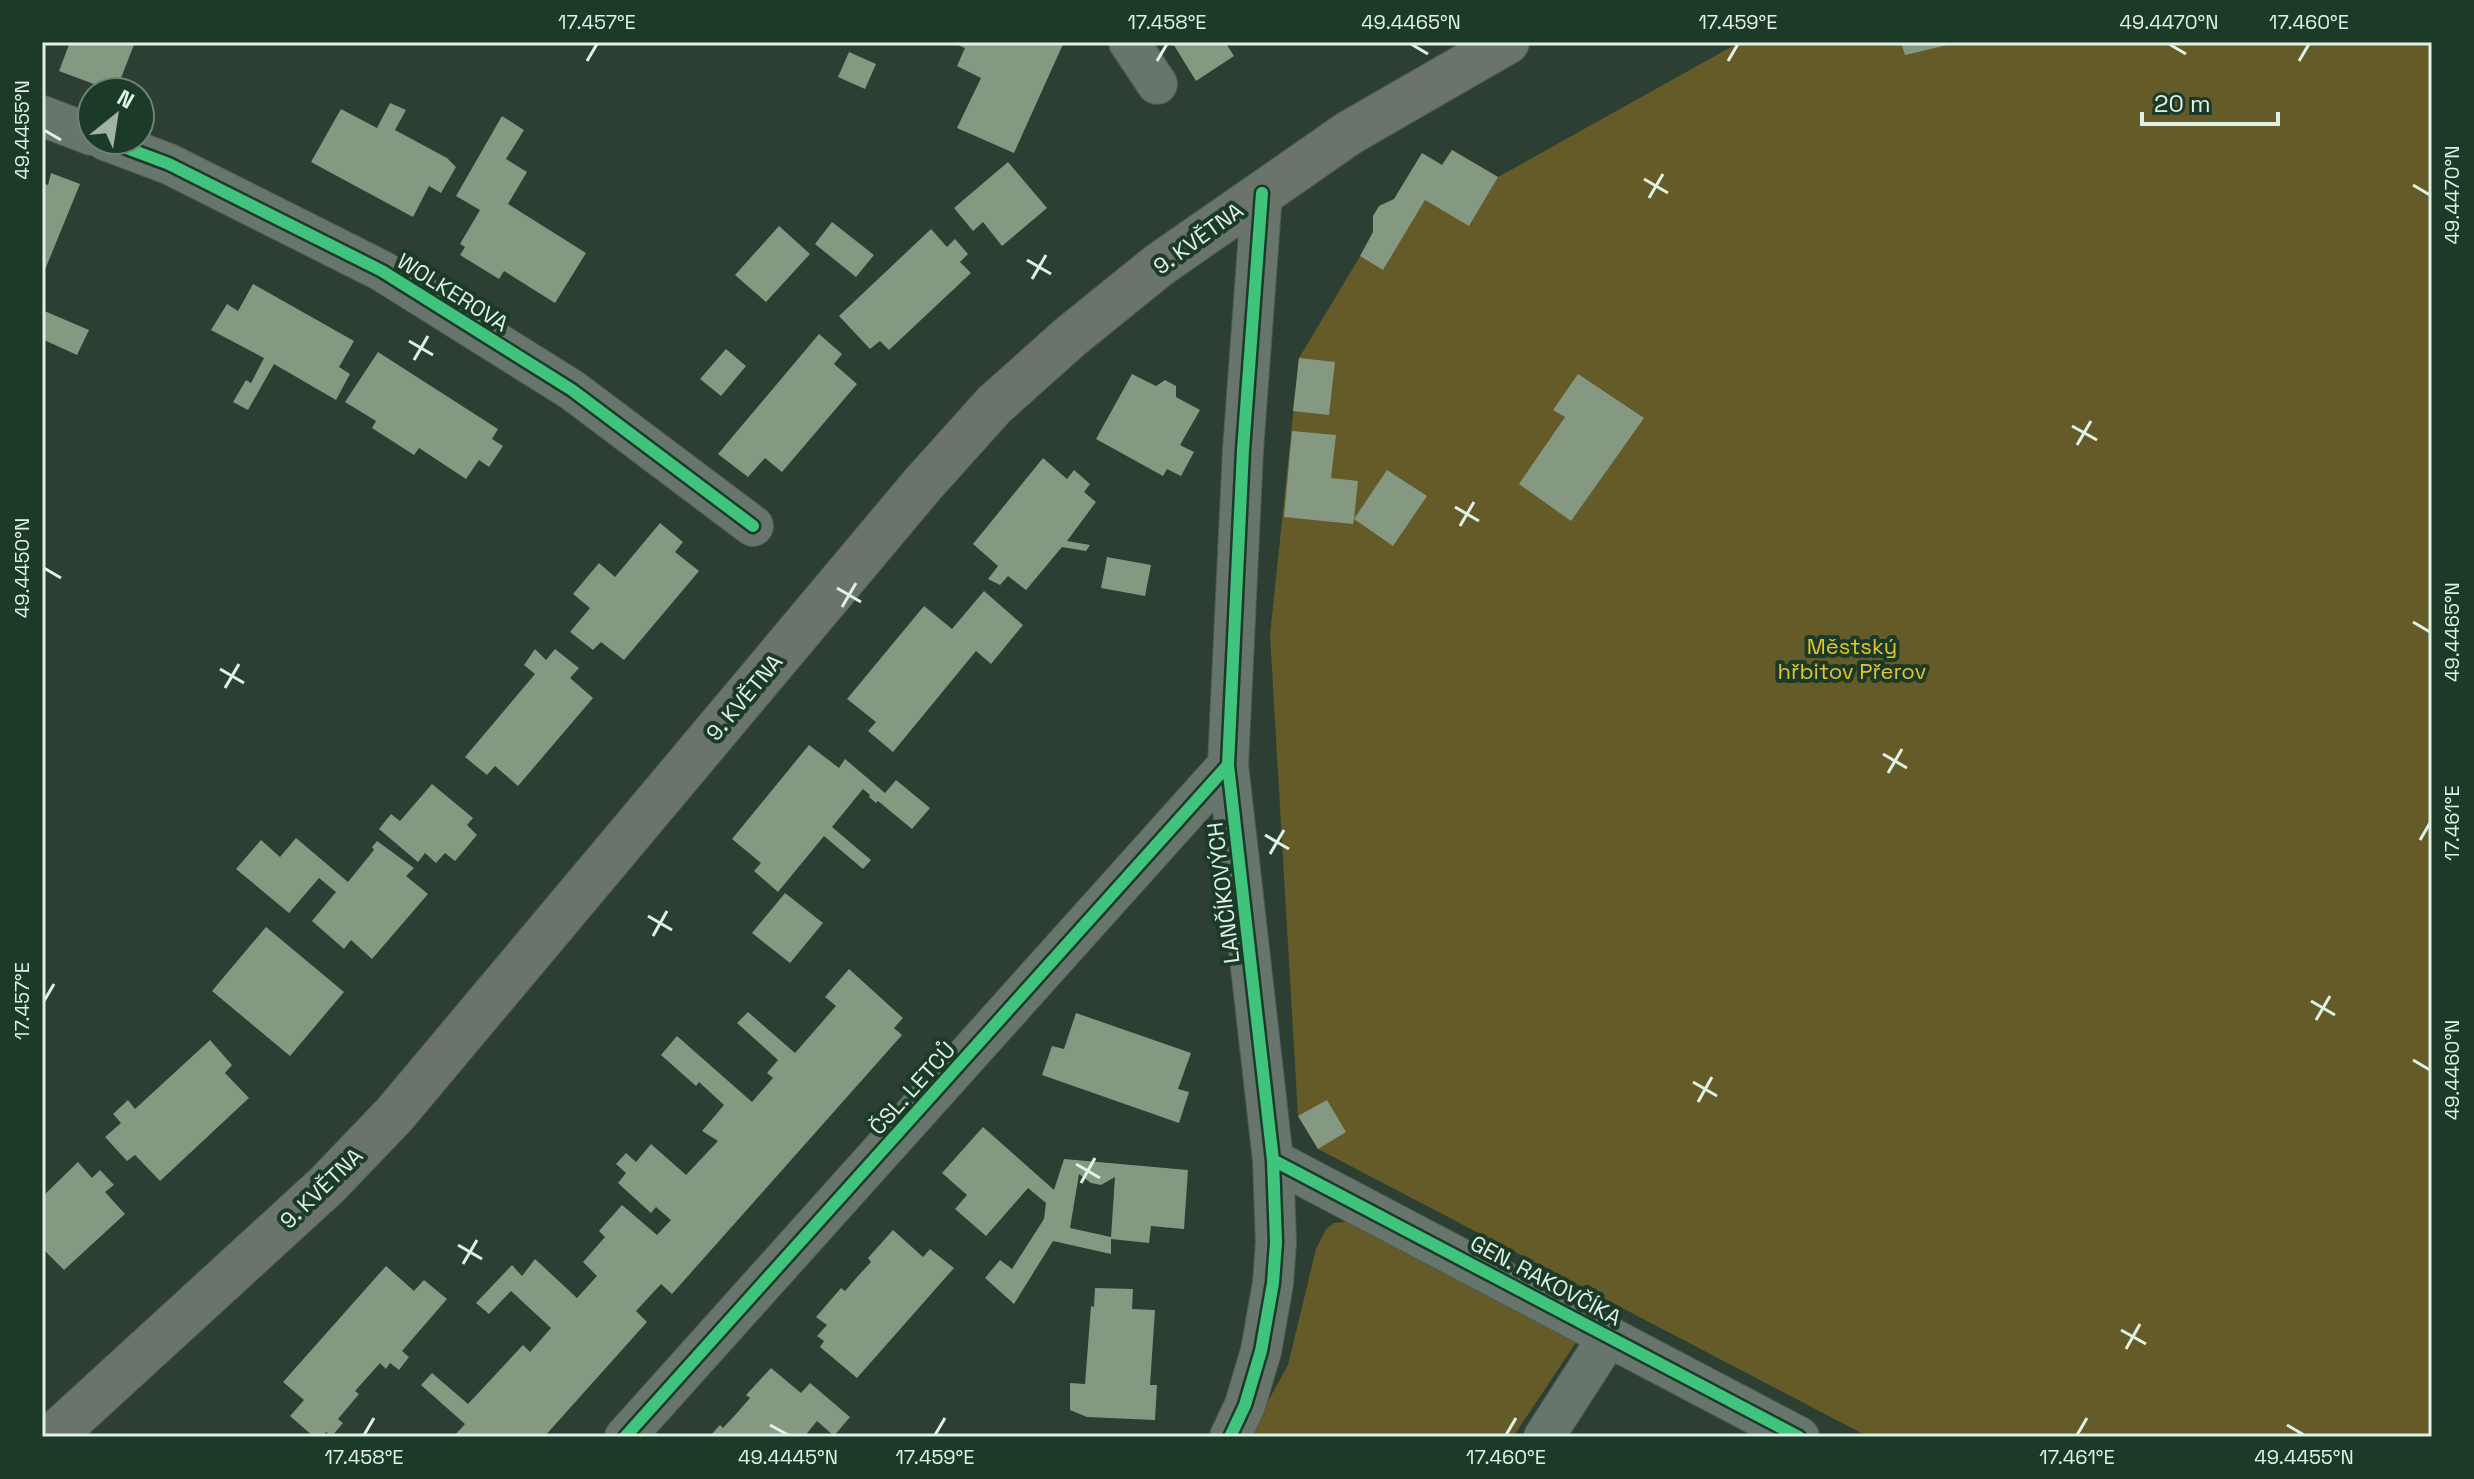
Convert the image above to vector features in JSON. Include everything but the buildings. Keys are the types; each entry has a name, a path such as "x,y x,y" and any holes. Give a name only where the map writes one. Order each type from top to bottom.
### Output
{"main road":[{"name":"9. KVĚTNA","path":"52,1437 327,1185 395,1114 923,484 994,405 1070,337 1159,265 1349,133 1507,42"}],"street":[{"path":"1129,42 1157,84"},
{"path":"42,116 76,129"},
{"name":"WOLKEROVA","path":"148,156 382,271 572,390 753,526"},
{"name":"LANČÍKOVÝCH","path":"1230,1437 1254,1378 1273,1283 1276,1214 1273,1160 1228,765 1242,465 1262,193"},
{"name":"ČSL. LETCŮ","path":"625,1437 1228,765"},
{"name":"GEN. RAKOVČÍKA","path":"1273,1160 1799,1437"},
{"path":"1544,1437 1609,1336"}],"green space":[{"name":"Městský hřbitov Přerov","path":"1740,42 2432,42 2432,1437 1869,1437 1318,1149 1298,1116 1270,635 1299,358 1422,153 1442,165 1452,150 1498,177"},
{"path":"1352,1221 1581,1335 1513,1437 1248,1437 1288,1365 1316,1249 1326,1229 1334,1223"}],"cycle path":[{"path":"148,156 382,271 572,390 753,526"},
{"path":"1230,1437 1245,1405 1261,1351 1273,1283 1276,1242 1273,1160 1228,765 1243,450 1262,193"},
{"path":"625,1437 1228,765"},
{"path":"1273,1160 1799,1437"}]}
